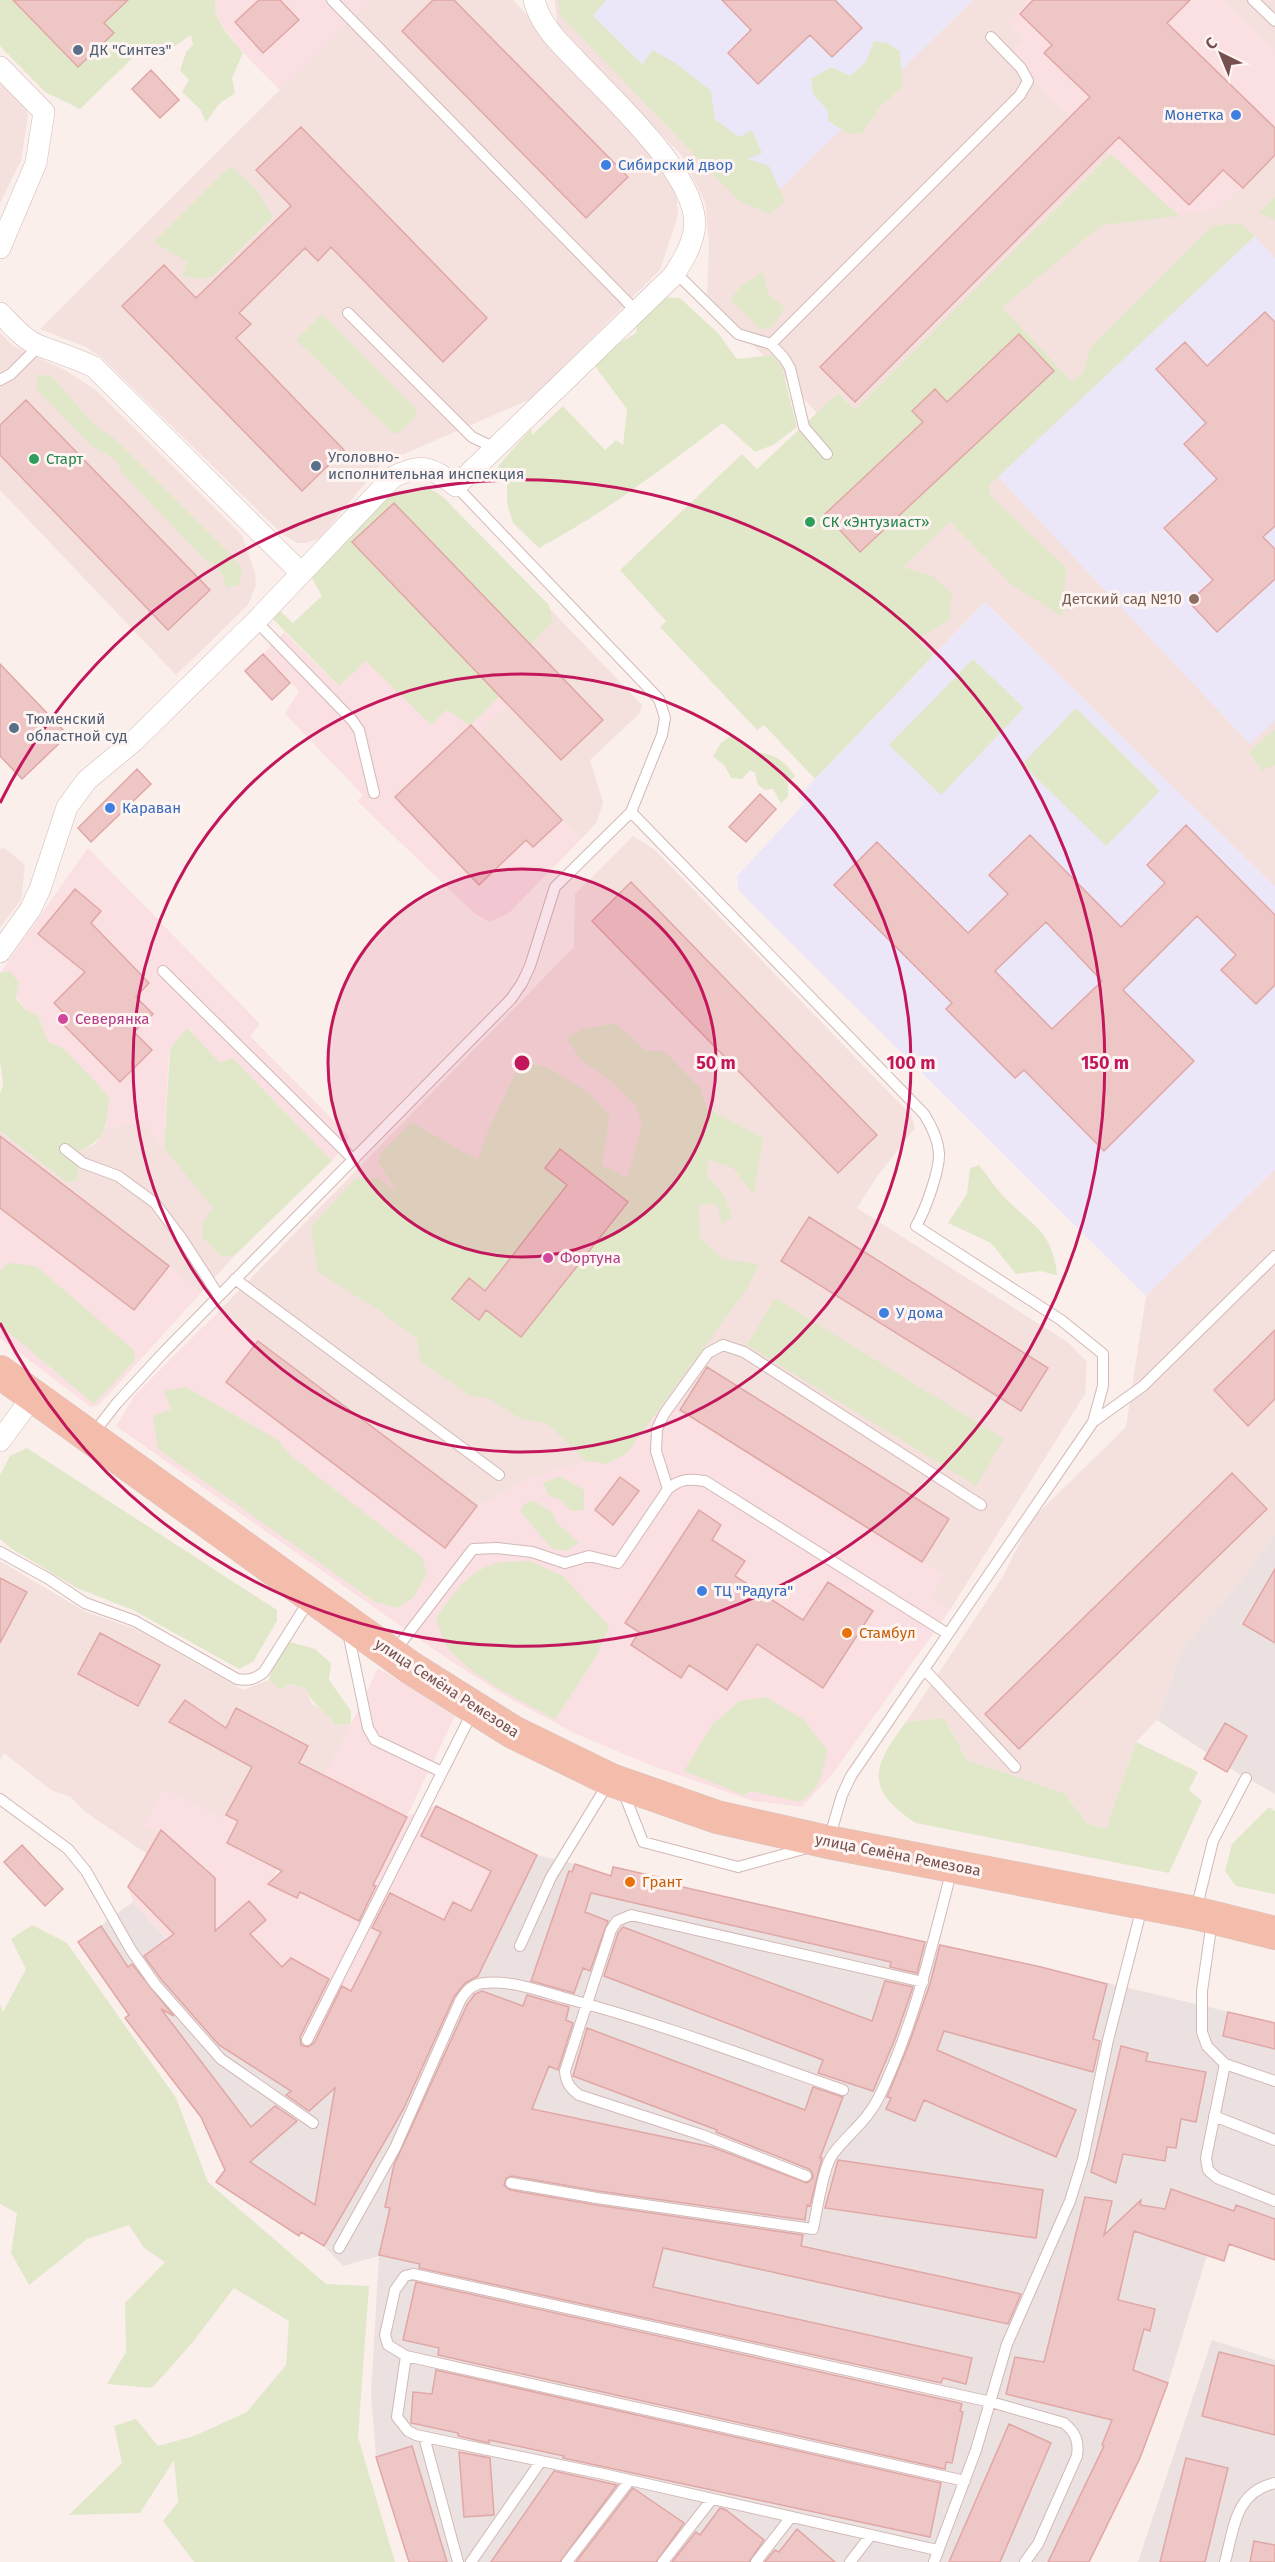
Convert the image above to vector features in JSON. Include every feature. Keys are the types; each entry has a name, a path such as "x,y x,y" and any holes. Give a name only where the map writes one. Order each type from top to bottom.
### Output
{"main road":[{"name":"улица Семёна Ремезова","path":"0,1372 392,1654 474,1709 513,1732 615,1781 717,1816 828,1842 1204,1915 1275,1933"}],"street":[{"path":"0,952 30,910 40,889 67,807 87,780 134,741 255,621 393,477 413,467 434,469 456,486 637,312 676,273 686,257 695,229 693,206 676,171 652,140 545,26 534,0"},
{"path":"0,67 44,112 36,163 0,248"},
{"path":"0,313 18,331 39,346 69,355 94,367 302,573"},
{"path":"0,1441 33,1396"}],"lane":[{"path":"332,0 637,312"},
{"path":"1253,0 1275,21"},
{"path":"771,344 1020,95 1028,81 1022,68 991,37"},
{"path":"676,273 738,334 771,344 790,368 804,427 826,454"},
{"path":"348,313 472,437 495,448"},
{"path":"0,380 11,374 39,346"},
{"path":"90,1438 123,1397 235,1279 511,999 530,966 555,887 631,812 662,735 665,718 659,699 456,486"},
{"path":"255,621 359,730 374,793"},
{"path":"615,1781 643,1842 738,1866 828,1842 842,1795 851,1776 1093,1422 1103,1386 1103,1354 1061,1320 916,1226 926,1208 939,1155 932,1126 924,1114 631,812"},
{"path":"163,971 354,1160"},
{"path":"65,1149 83,1163 118,1176 155,1203 182,1239 219,1296"},
{"path":"1093,1422 1143,1386 1275,1256"},
{"path":"235,1279 499,1475"},
{"path":"668,1489 656,1451 657,1429 664,1414 708,1353 723,1345 744,1352 981,1505"},
{"path":"392,1654 473,1549 497,1548 532,1552 565,1563 589,1556 618,1563 668,1489 678,1481 688,1479 705,1481 948,1634"},
{"path":"0,1552 49,1579 85,1603 135,1621 237,1679 247,1681 264,1672 312,1597"},
{"path":"346,1620 368,1728 375,1740 442,1772"},
{"path":"924,1669 1015,1767"},
{"path":"307,2040 474,1709"},
{"path":"1246,1778 1213,1841 1204,1915 1202,2032 1207,2046 1225,2064 1275,2081"},
{"path":"520,1946 550,1877 615,1781"},
{"path":"0,1799 59,1842 74,1856 86,1871 130,1950 154,1984 221,2059 313,2123"},
{"path":"511,2183 597,2198 813,2229 828,2162 866,2118 879,2096 923,1982 953,1866"},
{"path":"934,2562 965,2481 1007,2344 1073,2190 1083,2159 1108,2040 1143,1903"},
{"path":"806,2176 702,2135 579,2095 571,2089 566,2081 566,2071 611,1930 617,1921 631,1915 923,1982"},
{"path":"339,2248 395,2148 466,1991 473,1985 496,1983 587,2004 653,2024 843,2090"},
{"path":"1225,2064 1206,2158 1208,2170 1217,2178 1275,2201"},
{"path":"1214,2116 1275,2140"},
{"path":"965,2481 406,2356 388,2345 385,2335 395,2290 405,2276 412,2274 991,2402 1064,2423 1074,2431 1078,2442 1077,2456 1038,2544 1025,2562"},
{"path":"406,2356 397,2417 408,2431 424,2437 630,2480 937,2550"},
{"path":"424,2437 458,2562"},
{"path":"471,2562 541,2461"},
{"path":"567,2562 630,2480"},
{"path":"1225,2562 1239,2510 1247,2497 1262,2486 1275,2483"},
{"path":"663,2562 712,2499"},
{"path":"756,2562 791,2517"},
{"path":"850,2562 871,2535"}],"shaded area":[{"path":"216,0 370,0 280,90 243,53 219,21 214,5"},
{"path":"370,0 513,0 659,155 676,187 678,216 660,270 531,399 381,464 320,538 306,543 297,543 282,534 102,358 86,347 40,329"},
{"path":"555,0 1275,0 1275,887 985,602 933,656 874,593 855,410 838,393 817,413 707,295 709,245 705,202 682,156 557,24"},
{"path":"567,0 973,0 762,207"},
{"path":"1028,0 1223,0 1275,50 1275,155 1222,207 1179,216 1105,151 1007,56 1024,38 1007,21"},
{"path":"0,80 24,101 28,116 21,161 0,203"},
{"name":"Детский сад №10","path":"1255,236 1275,258 1275,720 1250,744 998,477"},
{"path":"0,332 13,346 65,370 96,390 242,535 255,573 256,585 248,605 176,675 0,490"},
{"path":"426,486 443,497 642,705 640,713 590,760 603,802 597,822 581,839 478,733 508,705 500,697 284,632 322,596 311,576 393,493"},
{"path":"985,602 1275,887 1275,1169 1146,1296 739,891 737,876 804,804 798,797"},
{"path":"284,632 339,686 366,660 431,725 447,709 470,726 500,696 508,705 479,733 581,839 509,913 489,922 474,913 357,801 363,795 285,714 299,691 263,654"},
{"path":"633,836 655,850 911,1115 915,1128 876,1178 857,1208 1069,1343 1087,1362 1085,1394 950,1610 931,1597 944,1575 922,1562 627,1453 445,1548 226,1382 258,1341 221,1309 574,947 575,894"},
{"path":"5,848 25,865 21,900 0,928 0,849"},
{"path":"88,848 260,1024 250,1036 350,1137 332,1161 233,1058 221,1063 169,1050 164,1148 141,1121 123,1126 106,1127 109,1095 48,1042 38,1015 26,1010 0,973"},
{"path":"141,1120 214,1208 203,1223 222,1257 234,1256 201,1293 169,1266 134,1310 0,1208 0,1131 66,1182 77,1180 79,1151 95,1144 106,1127 123,1126"},
{"path":"1275,1169 1275,1535 1232,1592 1183,1647 1157,1720 1136,1742 1106,1829 1087,1823 1064,1793 967,1760 944,1718 906,1722 1002,1578 1032,1519 1126,1427 1146,1296"},
{"path":"0,1208 134,1310 169,1266 201,1293 99,1405 91,1407 0,1338"},
{"path":"221,1309 258,1341 226,1382 445,1548 477,1506 529,1478 586,1461 607,1464 627,1453 664,1402 945,1575 931,1597 950,1610 834,1772 802,1807 753,1801 653,1766 576,1734 509,1698 449,1660 116,1426 135,1395"},
{"path":"1275,1535 1275,1794 1229,1768 1227,1772 1204,1759 1207,1753 1157,1720 1183,1647 1232,1592"},
{"path":"0,1561 86,1612 136,1629 243,1690 269,1680 281,1690 290,1684 305,1688 312,1704 325,1711 334,1725 351,1724 334,1759 291,1818 239,1792 224,1819 143,1829 161,1830 147,1854 87,1813 70,1797 51,1790 4,1753 0,1760"},
{"path":"378,1668 455,1716 407,1816 436,1806 491,1871 471,1911 444,1920 393,1895 379,1923 329,2083 167,1939 133,1902 128,1887 160,1830 142,1829 163,1789 224,1819 226,1815 238,1821 227,1843 278,1868 270,1884 305,1882 321,1903 352,1918 357,1908 361,1909 407,1817 322,1774 334,1759"},
{"path":"436,1806 537,1855 611,1876 613,1867 666,1879 665,1883 1041,1967 1275,2023 1275,2260 1230,2244 1224,2261 1207,2255 1168,2383 1140,2458 1089,2562 409,2562 376,2457 371,2394 379,2256 343,2266 324,2246 302,2232 299,2236 216,2182 225,2169 201,2117 125,2018 128,2015 78,1942 133,1902 167,1940 303,2065 322,2047 367,1959 379,1923 393,1895 444,1920 453,1902 471,1911 491,1871 421,1836"},
{"path":"1212,2340 1275,2360 1275,2562 1138,2562"}],"green space":[{"path":"0,0 216,0 216,14 219,21 243,53 232,78 235,93 219,104 206,122 200,109 182,92 189,80 180,70 186,52 193,45 191,35 158,57 143,48 80,109 45,92 0,46"},
{"path":"558,0 606,0 593,16 642,64 653,50 677,64 711,91 715,119 739,137 752,130 762,153 748,159 769,166 785,201 770,214 739,201 561,16"},
{"path":"874,41 887,43 900,51 903,86 881,106 862,133 849,134 828,121 828,111 813,94 811,79 831,67 850,76 866,62"},
{"name":"СК «Энтузиаст»","path":"1111,154 1179,216 1102,225 1002,307 1072,382 1083,373 1091,347 1212,226 1240,223 1255,236 989,485 990,495 1066,568 1063,617 1011,584 950,522 903,567 934,577 952,594 949,620 917,639 933,656 815,779 764,725 757,730 660,627 666,621 620,570 742,454 757,469 838,393 855,410"},
{"path":"230,166 257,190 273,217 212,277 195,279 182,275 187,262 154,242"},
{"path":"1275,197 1275,220 1259,212"},
{"path":"763,272 768,294 785,308 772,327 760,329 730,299 741,286"},
{"path":"659,297 680,298 718,333 737,359 773,355 782,368 797,427 773,445 755,452 723,423 611,505 539,548 513,523 507,503 507,482 498,466 531,429 532,435 563,406 605,450 616,440 623,445 627,409 594,365 611,348 636,333 638,320"},
{"path":"322,314 415,408 416,416 399,433 393,433 296,340"},
{"path":"38,374 53,377 94,425 115,439 234,558 242,570 240,584 227,588 219,569 202,557 123,474 116,460 92,446 36,389"},
{"path":"426,486 443,497 549,605 553,621 530,645 394,503 353,542 500,696 470,726 447,710 431,725 366,661 339,686 270,616 278,609 293,623 322,596 311,576 393,493"},
{"path":"973,659 1024,708 941,795 889,745"},
{"path":"1076,708 1160,791 1106,846 1022,764"},
{"path":"1275,729 1275,765 1262,771 1249,752"},
{"path":"732,735 740,743 750,746 754,753 767,754 783,762 795,776 788,784 788,797 781,803 773,789 765,790 758,785 755,773 750,770 742,779 731,778 725,766 713,756 721,743"},
{"path":"10,971 19,983 16,998 26,1010 38,1015 48,1042 62,1047 109,1096 108,1115 101,1136 79,1151 77,1180 66,1182 0,1131 0,1093 3,1085 0,1060 0,973"},
{"path":"615,1023 647,1051 664,1051 700,1088 707,1108 763,1138 754,1195 733,1168 708,1159 707,1176 724,1195 732,1217 722,1224 717,1204 699,1205 700,1238 723,1259 759,1264 748,1287 627,1453 607,1464 586,1461 547,1423 521,1419 488,1398 470,1396 420,1361 417,1339 375,1308 318,1272 311,1227 355,1179 377,1177 396,1191 378,1162 381,1153 411,1122 478,1160 488,1130 521,1062 547,1067 588,1092 610,1116 602,1165 627,1178 642,1125 636,1106 612,1082 581,1060 566,1038 582,1029","holes":["560,1149 628,1202 521,1337 486,1310 478,1320 452,1299 469,1278 485,1291 567,1185 545,1168"]},
{"path":"187,1028 220,1063 233,1058 332,1161 234,1256 222,1257 202,1237 203,1223 213,1208 164,1148 170,1049"},
{"path":"979,1165 1002,1195 1046,1239 1055,1260 1057,1275 1040,1271 1016,1274 991,1243 948,1223 967,1194 970,1168"},
{"path":"9,1263 36,1266 134,1350 135,1360 94,1404 0,1325 0,1270"},
{"path":"775,1298 1004,1439 976,1486 747,1345"},
{"path":"186,1387 278,1440 291,1456 422,1557 427,1573 414,1597 398,1608 375,1602 158,1449 153,1416 171,1409 164,1391"},
{"path":"27,1448 277,1610 277,1621 253,1662 239,1669 133,1610 77,1588 12,1549 0,1539 0,1475 10,1456"},
{"path":"560,1476 584,1490 584,1510 571,1511 559,1499 549,1496 543,1483"},
{"path":"533,1500 552,1512 556,1522 579,1543 566,1551 552,1549 520,1511 524,1505"},
{"path":"530,1561 563,1576 609,1626 597,1655 555,1720 495,1686 464,1664 444,1642 436,1619 461,1585 478,1571 497,1563"},
{"path":"290,1642 315,1649 331,1663 329,1680 351,1711 351,1724 335,1725 305,1688 290,1684 281,1690 269,1680 275,1661"},
{"path":"766,1697 803,1719 828,1751 820,1780 807,1797 800,1802 751,1791 743,1795 684,1771 712,1725 739,1701"},
{"path":"944,1718 967,1760 1064,1793 1087,1823 1106,1829 1136,1742 1198,1772 1189,1790 1202,1801 1169,1873 916,1823 899,1811 881,1788 879,1777 881,1765 886,1752 906,1722"},
{"path":"1269,1807 1275,1811 1275,1894 1236,1886 1225,1871 1232,1844"},
{"path":"32,1925 67,1943 176,2098 208,2182 326,2284 369,2286 358,2437 395,2562 194,2562 163,2521 178,2502 174,2460 140,2513 69,2515 122,2463 114,2426 136,2419 158,2446 194,2436 247,2412 286,2365 289,2321 234,2288 192,2343 152,2388 107,2384 126,2352 125,2303 165,2262 144,2248 129,2225 87,2239 29,2285 11,2253 17,2213 0,2204 0,2004 3,2012 26,1969 11,1939"}],"building":[{"name":"ДК \"Синтез\"","path":"13,0 128,0 104,23 114,33 78,67"},
{"path":"259,0 280,0 299,20 263,53 235,22"},
{"path":"433,0 454,0 628,177 586,218 402,31"},
{"path":"722,0 835,0 862,28 832,57 810,35 758,84 728,53 751,30"},
{"path":"1033,0 1190,0 1167,23 1275,128 1275,155 1243,188 1223,170 1189,205 1119,137 855,402 820,367 1090,97 1044,53 1052,45 1020,14"},
{"path":"151,70 179,100 160,118 132,89"},
{"path":"301,127 487,318 443,362 331,247 318,261 305,248 239,313 251,324 236,338 344,450 302,491 122,306 164,265 196,298 291,206 256,170"},
{"path":"1265,312 1275,322 1275,526 1263,537 1275,549 1275,579 1217,632 1189,602 1213,580 1164,528 1217,479 1184,444 1206,423 1156,369 1185,342 1207,366"},
{"path":"1019,334 1054,371 860,552 825,514 923,422 912,411 935,389 947,402"},
{"path":"26,400 210,590 168,630 0,455 0,425"},
{"path":"394,503 603,720 561,760 352,542"},
{"path":"263,654 290,683 272,700 245,671"},
{"path":"0,664 68,735 22,779 0,756"},
{"path":"471,725 562,820 533,847 526,840 479,885 395,797"},
{"path":"137,769 151,784 91,842 78,828"},
{"path":"760,794 776,809 746,842 729,827"},
{"path":"1186,825 1275,915 1275,985 1256,1004 1221,970 1236,955 1197,916 1123,990 1194,1061 1104,1151 1024,1070 1015,1078 946,1009 952,1003 834,885 877,842 968,933 1008,894 989,875 1030,835 1121,927 1165,883 1147,865","holes":["1046,922 1102,981 1052,1029 995,971"]},
{"path":"631,882 877,1135 838,1173 592,921"},
{"path":"75,889 101,911 91,923 149,983 136,997 153,1014 134,1032 152,1050 120,1082 58,1019 64,1013 54,1003 85,972 38,934"},
{"path":"0,1136 169,1266 134,1310 0,1208"},
{"path":"560,1149 628,1202 521,1337 486,1310 479,1320 452,1299 469,1278 485,1291 567,1185 545,1168"},
{"path":"809,1217 1048,1368 1021,1411 781,1261"},
{"path":"1275,1330 1275,1399 1248,1426 1214,1390"},
{"path":"258,1341 477,1506 445,1548 226,1382"},
{"path":"707,1367 949,1519 922,1562 680,1410"},
{"path":"1232,1473 1267,1509 1019,1749 985,1714"},
{"path":"620,1477 639,1491 613,1525 595,1510"},
{"name":"ТЦ \"Радуга\"","path":"699,1510 721,1525 712,1540 745,1561 735,1576 803,1620 828,1582 873,1611 823,1688 757,1644 727,1690 689,1665 681,1678 631,1645 639,1632 625,1623"},
{"path":"1275,1569 1275,1643 1243,1624"},
{"path":"0,1578 27,1592 0,1643"},
{"path":"100,1633 160,1665 138,1706 78,1674"},
{"path":"185,1700 226,1728 236,1708 308,1746 299,1763 407,1817 373,1885 376,1886 359,1921 300,1892 297,1898 268,1884 282,1871 227,1843 238,1821 226,1815 252,1767 169,1722"},
{"path":"1225,1723 1247,1736 1227,1772 1204,1759"},
{"path":"436,1806 537,1855 478,1976 465,1983 454,1997 403,2110 324,2246 301,2232 299,2236 216,2182 225,2170 201,2117 125,2018 129,2015 78,1942 101,1926 128,1967 132,1964 174,2016 161,2009 251,2127 275,2106 297,2121 250,2162 315,2205 335,2088 309,2111 286,2095 291,2091 219,2045 161,1979 144,1956 174,1934 128,1887 161,1830 215,1878 215,1931 249,1901 266,1920 250,1934 282,1967 291,1958 329,1979 300,2037 301,2045 308,2047 314,2043 342,1986 351,1991 381,1932 372,1928 390,1893 444,1920 453,1902 471,1911 491,1871 421,1836"},
{"path":"22,1845 63,1889 45,1906 4,1862"},
{"path":"575,1864 611,1876 613,1867 627,1870 666,1879 665,1883 925,1942 917,1973 890,1967 891,1962 591,1893 585,1912 608,1921 590,1971 583,1968 574,1993 531,1981 569,1871 572,1872"},
{"path":"623,1927 872,2021 885,1981 913,1987 895,2039 873,2091 818,2073 823,2060 604,1976 618,1933"},
{"path":"940,1945 1107,1984 1093,2039 1100,2041 1093,2072 944,2031 937,2050 1076,2110 1056,2157 924,2100 915,2121 886,2109 891,2098 887,2097 930,1984"},
{"path":"482,1991 523,2006 527,1995 569,2007 566,2020 573,2023 558,2070 549,2066 532,2109 712,2147 807,2183 813,2178 809,2169 716,2132 717,2130 573,2076 587,2028 805,2110 813,2087 843,2097 820,2158 822,2158 810,2206 807,2205 805,2220 598,2191 512,2176 506,2178 504,2185 510,2190 596,2205 803,2235 801,2246 1021,2294 1008,2324 663,2248 653,2287 972,2358 966,2384 943,2378 941,2383 419,2268 420,2264 379,2255 390,2208 385,2207 394,2165 467,2005 475,1994"},
{"path":"1228,2012 1275,2023 1275,2049 1223,2036"},
{"path":"1121,2046 1148,2053 1146,2061 1206,2072 1196,2122 1181,2119 1176,2148 1167,2147 1165,2161 1123,2154 1116,2183 1091,2172"},
{"path":"838,2160 1043,2190 1036,2238 825,2208"},
{"path":"1171,2189 1234,2211 1236,2205 1275,2219 1275,2260 1229,2244 1224,2261 1134,2231 1118,2300 1155,2309 1150,2331 1144,2329 1133,2370 1168,2383 1140,2458 1089,2562 1048,2562 1104,2446 1102,2445 1112,2420 1006,2394 1015,2357 1044,2362 1085,2197 1112,2201 1104,2235 1141,2200 1140,2205 1165,2209"},
{"path":"416,2282 962,2404 960,2411 963,2412 952,2463 946,2462 945,2469 438,2355 439,2348 403,2340"},
{"path":"1219,2352 1275,2366 1275,2435 1202,2416"},
{"path":"436,2370 941,2483 930,2537 489,2440 489,2443 458,2436 458,2433 411,2423 413,2392 432,2394"},
{"path":"1009,2424 1051,2443 1000,2562 949,2562"},
{"path":"412,2446 447,2562 409,2562 376,2457"},
{"path":"459,2452 490,2458 494,2515 464,2517"},
{"path":"1186,2458 1228,2468 1205,2562 1160,2562"},
{"path":"554,2471 617,2485 560,2562 491,2562"},
{"path":"633,2488 684,2523 656,2562 576,2562"},
{"path":"720,2508 726,2510 764,2540 749,2562 672,2562 696,2532 700,2535"},
{"path":"797,2529 835,2562 765,2562 775,2550 779,2552"},
{"path":"1254,2541 1275,2545 1275,2562 1250,2562"}],"place":[{"name":"ДК \"Синтез\"","path":"78,50"},
{"name":"Монетка","path":"1236,115"},
{"name":"Сибирский двор","path":"606,165"},
{"name":"Старт","path":"34,459"},
{"name":"Уголовно- исполнительная инспекция","path":"316,466"},
{"name":"СК «Энтузиаст»","path":"810,522"},
{"name":"Детский сад №10","path":"1194,599"},
{"name":"Тюменский областной суд","path":"14,728"},
{"name":"Караван","path":"110,808"},
{"name":"Северянка","path":"63,1019"},
{"name":"Фортуна","path":"548,1258"},
{"name":"У дома","path":"884,1313"},
{"name":"ТЦ \"Радуга\"","path":"702,1591"},
{"name":"Стамбул","path":"847,1633"},
{"name":"Грант","path":"630,1882"}]}
